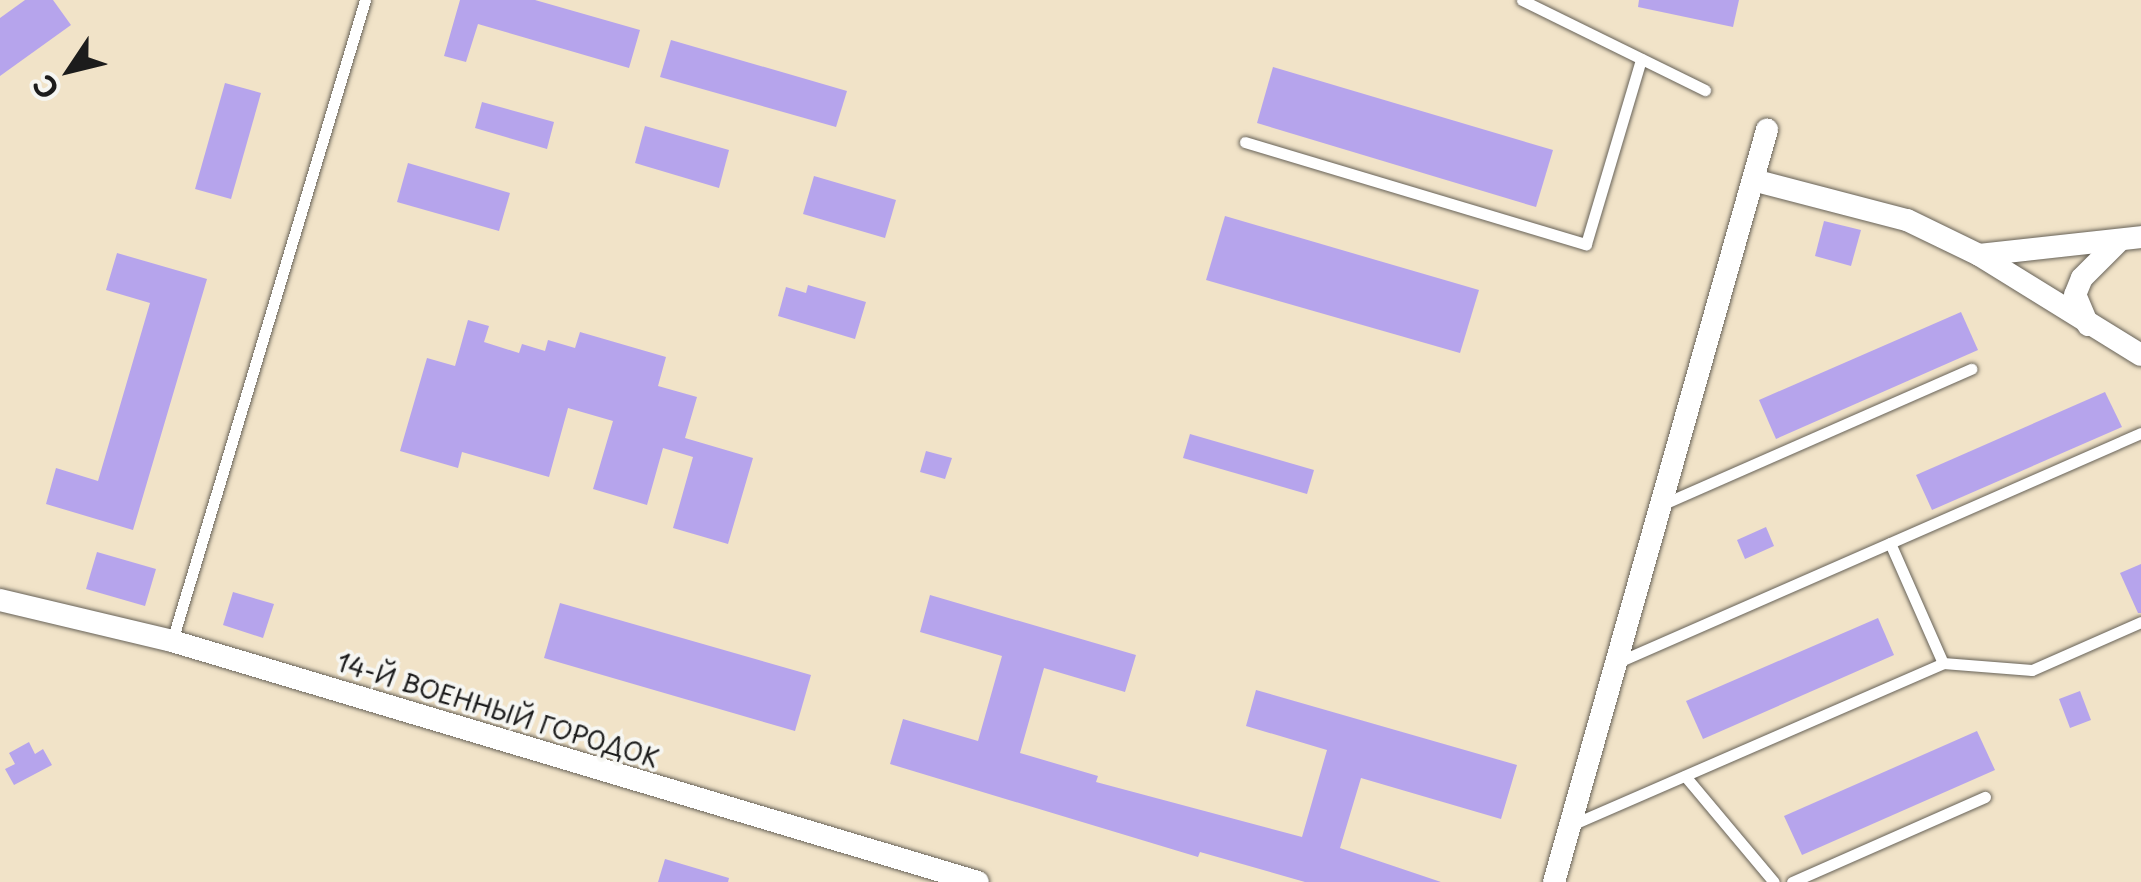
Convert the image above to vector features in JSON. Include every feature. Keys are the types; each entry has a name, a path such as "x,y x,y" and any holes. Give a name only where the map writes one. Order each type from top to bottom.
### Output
{"street":[{"path":"1554,882 1767,130"},
{"path":"1753,180 1907,220 1979,255 2090,328 2141,355"},
{"path":"1979,255 2130,239"},
{"path":"2090,328 2076,295 2082,278 2130,239"},
{"name":"14-Й ВОЕННЫЙ ГОРОДОК","path":"0,600 172,642 978,882"}],"lane":[{"path":"172,642 364,0"},
{"path":"1522,0 1704,90"},
{"path":"1245,142 1586,244 1641,59"},
{"path":"1661,505 1971,369"},
{"path":"1616,663 2141,433"},
{"path":"1890,543 1943,663"},
{"path":"1570,826 1943,663 2032,670 2141,622"},
{"path":"1686,776 1774,882"},
{"path":"1792,882 1985,797"}],"building":[{"path":"25,0 53,0 71,25 0,76 0,18"},
{"path":"460,0 535,0 640,30 629,68 478,24 466,62 444,56"},
{"path":"1639,0 1739,0 1733,27 1638,7"},
{"path":"671,40 847,91 836,127 660,77"},
{"path":"1273,67 1553,150 1536,207 1257,123"},
{"path":"225,83 261,93 231,199 195,189"},
{"path":"482,102 554,122 547,149 475,128"},
{"path":"645,126 729,150 719,188 635,163"},
{"path":"408,163 510,193 499,231 397,202"},
{"path":"814,176 896,200 885,238 803,214"},
{"path":"1225,216 1479,290 1460,353 1206,280"},
{"path":"1824,221 1861,230 1851,266 1815,256"},
{"path":"117,253 207,279 133,530 46,504 56,468 98,481 150,303 106,290"},
{"path":"808,285 866,302 855,339 778,316 786,287 806,293"},
{"path":"1961,312 1978,350 1776,439 1759,400"},
{"path":"468,320 489,326 484,342 519,353 522,344 545,351 548,340 575,348 580,332 666,357 658,386 697,397 685,438 753,458 728,544 673,528 693,457 663,448 647,505 593,489 613,421 568,408 549,477 462,452 458,468 400,451 427,358 455,366"},
{"path":"2105,392 2122,427 1932,510 1916,475"},
{"path":"1190,434 1314,470 1307,494 1183,458"},
{"path":"926,451 952,458 945,479 920,472"},
{"path":"1766,527 1774,546 1745,559 1737,540"},
{"path":"97,552 156,569 145,606 86,589"},
{"path":"2141,564 2141,613 2138,613 2120,573"},
{"path":"233,592 274,604 263,638 223,625"},
{"path":"930,595 1136,655 1125,692 1044,668 1020,753 1098,776 1096,782 1302,837 1327,750 1246,726 1256,690 1517,765 1501,819 1361,778 1340,848 1441,882 1305,882 1200,852 1198,857 890,764 903,719 978,741 1002,656 920,632"},
{"path":"560,603 811,675 795,731 544,658"},
{"path":"1878,618 1894,655 1703,739 1686,701"},
{"path":"2080,691 2091,720 2070,728 2059,699"},
{"path":"1977,731 1995,770 1802,855 1784,816"},
{"path":"29,742 35,754 43,749 52,765 14,785 5,769 15,764 9,753"},
{"path":"665,859 729,878 728,882 658,882"}]}
